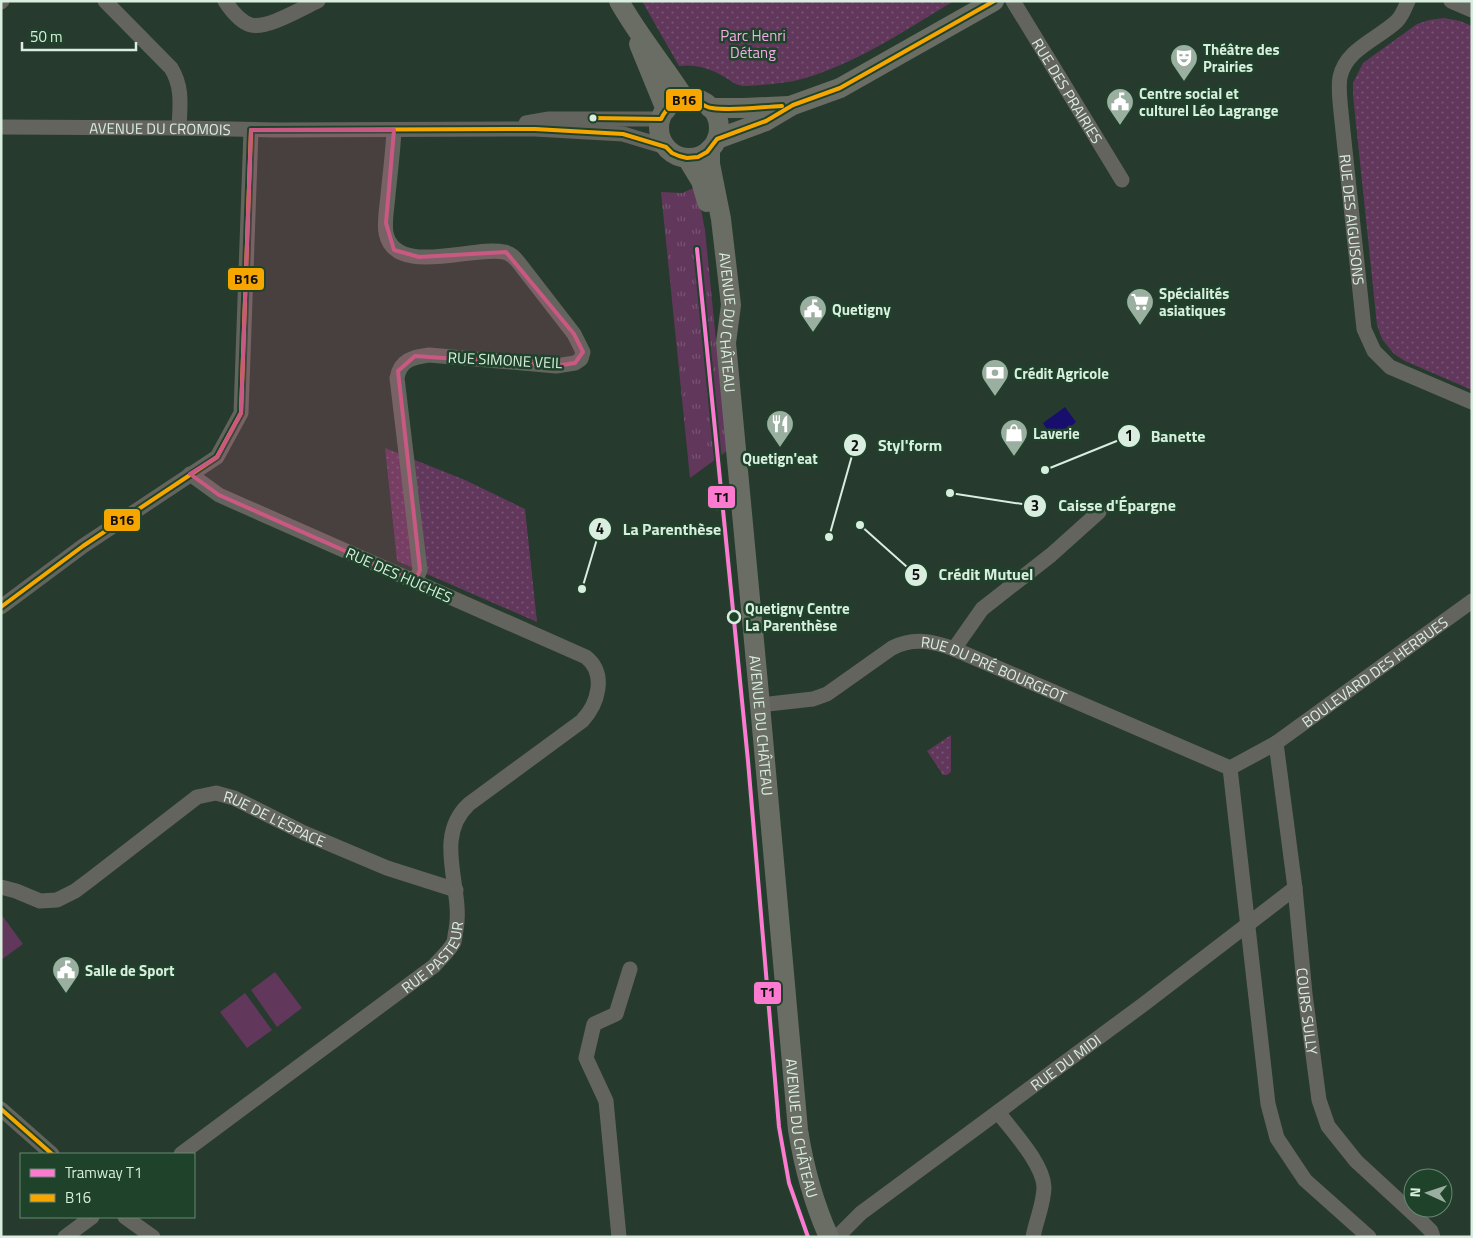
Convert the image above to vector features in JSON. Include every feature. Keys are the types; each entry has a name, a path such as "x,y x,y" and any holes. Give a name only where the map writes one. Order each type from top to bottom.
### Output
{"main road":[{"path":"623,9 663,114 660,132 666,147 672,153 688,158 698,157 713,144 766,121 793,106 840,88 994,1"},
{"path":"623,9 685,99"},
{"path":"663,114 674,103 685,99 698,100 710,108 718,120 719,130 713,144"},
{"path":"710,108 793,106"},
{"name":"AVENUE DU CHÂTEAU","path":"713,144 710,164 721,219 731,305 726,343 798,1130 803,1162 817,1211 829,1237"},
{"path":"688,158 701,181 710,213 726,343"}],"street":[{"path":"105,1 171,68 177,78 180,96 179,128"},
{"path":"224,1 241,19 252,25 258,25 272,22 318,1"},
{"name":"RUE DES PRAIRIES","path":"1012,1 1122,180"},
{"name":"RUE DES AIGUISONS","path":"1408,1 1397,21 1354,53 1346,63 1340,76 1339,94 1364,329 1374,350 1390,367 1472,402"},
{"path":"1451,1 1472,10"},
{"name":"AVENUE DU CROMOIS","path":"497,130 549,118 663,114"},
{"name":"AVENUE DU CROMOIS","path":"1,127 252,130 535,129 623,134 666,147"},
{"path":"1,607 83,546 217,457 242,413 252,130"},
{"name":"RUE SIMONE VEIL","path":"394,130 386,223 390,244 394,250 402,254 419,257 483,251 506,252 519,263 574,334 583,352 581,359 575,363 556,366 429,355 415,356 401,365 397,378 420,570 415,582"},
{"name":"RUE DES HUCHES","path":"190,474 219,495 586,657 595,668 599,681"},
{"path":"954,649 982,609 1051,555 1099,512"},
{"name":"BOULEVARD DES HERBUES","path":"1230,768 1276,742 1472,601"},
{"name":"RUE DU PRÉ BOURGEOT","path":"760,705 813,699 827,694 892,648 902,643 926,641 954,649 1230,768"},
{"name":"RUE PASTEUR","path":"182,1153 434,966 454,942 458,917 450,844 453,827 460,814 469,804 582,721 592,708 599,681"},
{"name":"COURS SULLY","path":"1276,742 1319,1100 1328,1126 1356,1161 1420,1220 1431,1231 1433,1237"},
{"path":"1230,768 1268,1104 1278,1138 1305,1180 1369,1237"},
{"name":"RUE DE L'ESPACE","path":"1,887 40,901 57,900 75,891 197,797 216,793 234,798 304,833 387,868 456,890"},
{"name":"RUE DU MIDI","path":"837,1237 861,1213 1247,926 1295,888"},
{"path":"619,1237 606,1101 586,1058 594,1024 616,1014 630,968"},
{"path":"1,1109 51,1153"},
{"path":"998,1112 1032,1157 1042,1178 1044,1188 1033,1237"},
{"path":"65,1237 91,1218"},
{"path":"126,1218 153,1237"}],"highlighted area":[{"path":"251,130 394,130 386,223 394,250 419,257 506,252 574,334 583,352 575,363 556,366 415,356 398,371 420,570 415,582 219,495 190,474 217,457 241,413"}],"green space":[{"name":"Parc Henri Détang","path":"642,1 954,1 897,36 836,67 794,81 742,86 707,69 696,66 679,66"},
{"path":"1444,18 1460,21 1472,26 1472,390 1405,361 1394,354 1382,339 1377,325 1353,95 1353,83 1363,63 1417,24"},
{"path":"694,188 705,230 727,451 690,478 661,192 682,193"},
{"path":"385,448 465,480 525,509 537,622 397,561"},
{"path":"951,735 951,772 943,775 927,751"},
{"path":"1,914 23,944 1,960"},
{"path":"275,972 302,1008 277,1027 251,990"},
{"path":"245,993 272,1030 247,1048 220,1012"}],"shaded area":[{"path":"1065,407 1076,422 1054,441 1043,423"}],"tram line":[{"name":"T1","path":"697,249 748,761 779,1127 789,1183 808,1237"},
{"path":"717,510 719,465"}],"transit line":[{"name":"B16","path":"251,130 535,129 623,134 666,147 672,153 679,156 687,158 698,157 707,152 717,139 766,121 793,105 840,88 994,1"},
{"name":"B16","path":"593,118 661,119 667,109 673,104 688,99 708,107 720,109 782,106"},
{"name":"B16","path":"1,607 83,546 217,457 241,413 251,130"},
{"name":"B16","path":"1,1109 51,1153"}],"place":[{"name":"Théâtre des Prairies","path":"1184,82"},
{"name":"Centre social et culturel Léo Lagrange","path":"1120,126"},
{"name":"Spécialités asiatiques","path":"1140,326"},
{"name":"Quetigny","path":"813,333"},
{"name":"Crédit Agricole","path":"995,397"},
{"name":"Quetign'eat","path":"780,448"},
{"name":"Laverie","path":"1014,457"},
{"name":"Banette","path":"1045,470"},
{"name":"Caisse d'Épargne","path":"950,493"},
{"name":"Crédit Mutuel","path":"860,525"},
{"name":"Styl'form","path":"829,537"},
{"name":"La Parenthèse","path":"582,589"},
{"name":"Quetigny Centre La Parenthèse","path":"734,617"},
{"name":"Salle de Sport","path":"66,994"}]}
